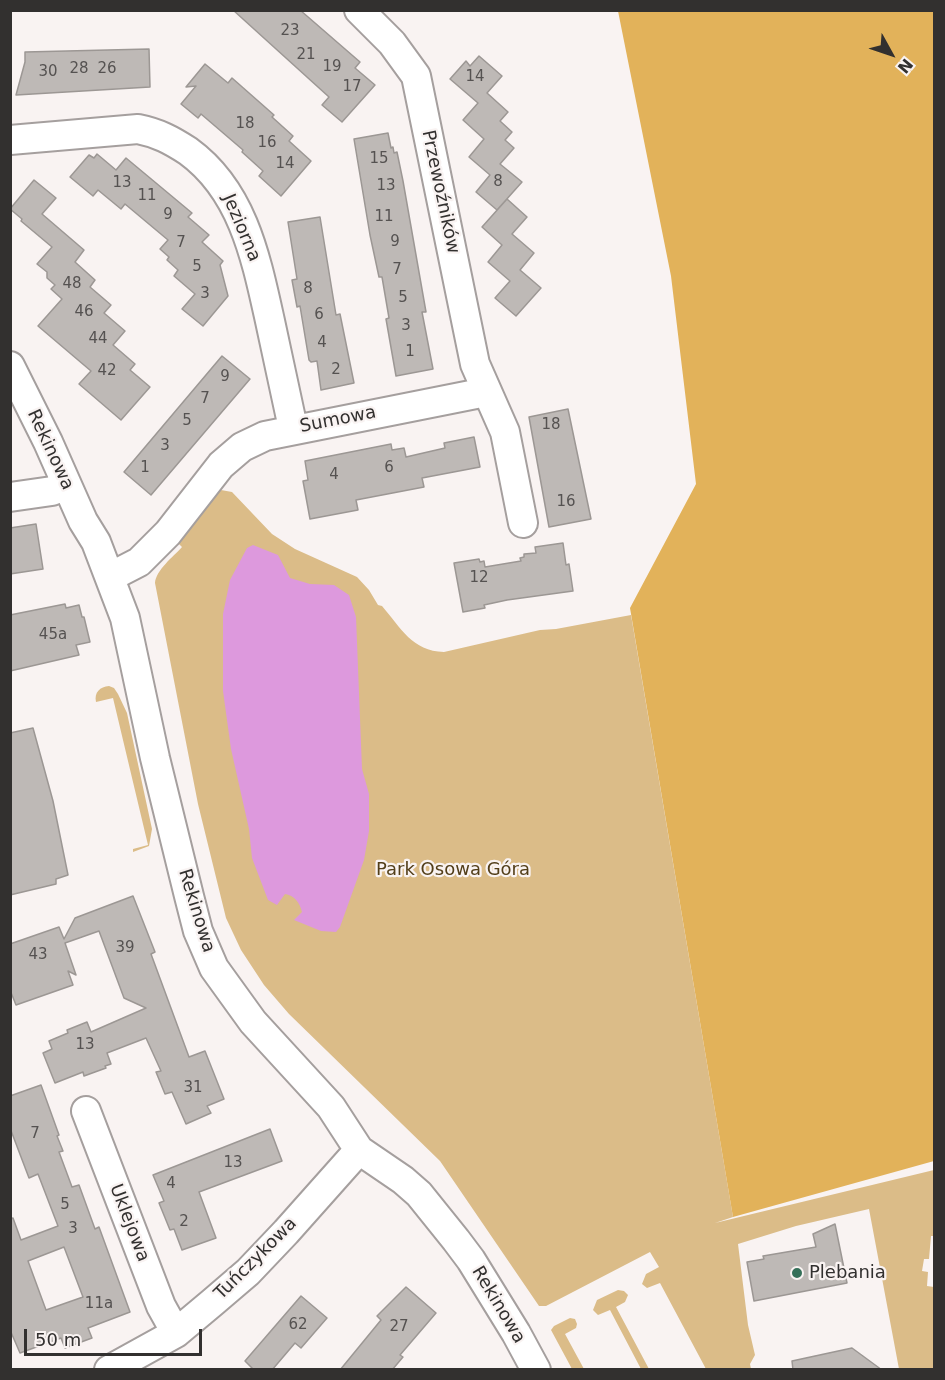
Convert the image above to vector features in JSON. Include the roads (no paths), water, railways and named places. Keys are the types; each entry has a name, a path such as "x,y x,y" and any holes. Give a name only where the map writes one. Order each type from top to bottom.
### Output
{"street":[{"name":"Przewoźników","path":"359,10 392,43 416,76 475,364 486,392"},
{"name":"Jeziorna","path":"10,140 138,129 164,136 208,169 231,198 256,257 293,428"},
{"name":"Rekinowa","path":"10,366 48,442 83,521 96,542 125,618 155,758 195,919 214,969 253,1022 331,1107 359,1150 403,1180 418,1194 456,1240 504,1314 536,1370"},
{"name":"Sumowa","path":"110,577 139,562 168,533 215,470 242,447 265,436 293,428 486,392"},
{"path":"486,392 505,432 523,523"},
{"path":"10,497 52,491 66,484"},
{"name":"Uklejowa","path":"86,1111 161,1306 176,1333"},
{"name":"Tuńczykowa","path":"109,1370 176,1333 248,1272 359,1150"}],"place":[{"name":"Plebania","path":"797,1273"}],"park label":[{"name":"Park Osowa Góra","path":"453,870"}]}
